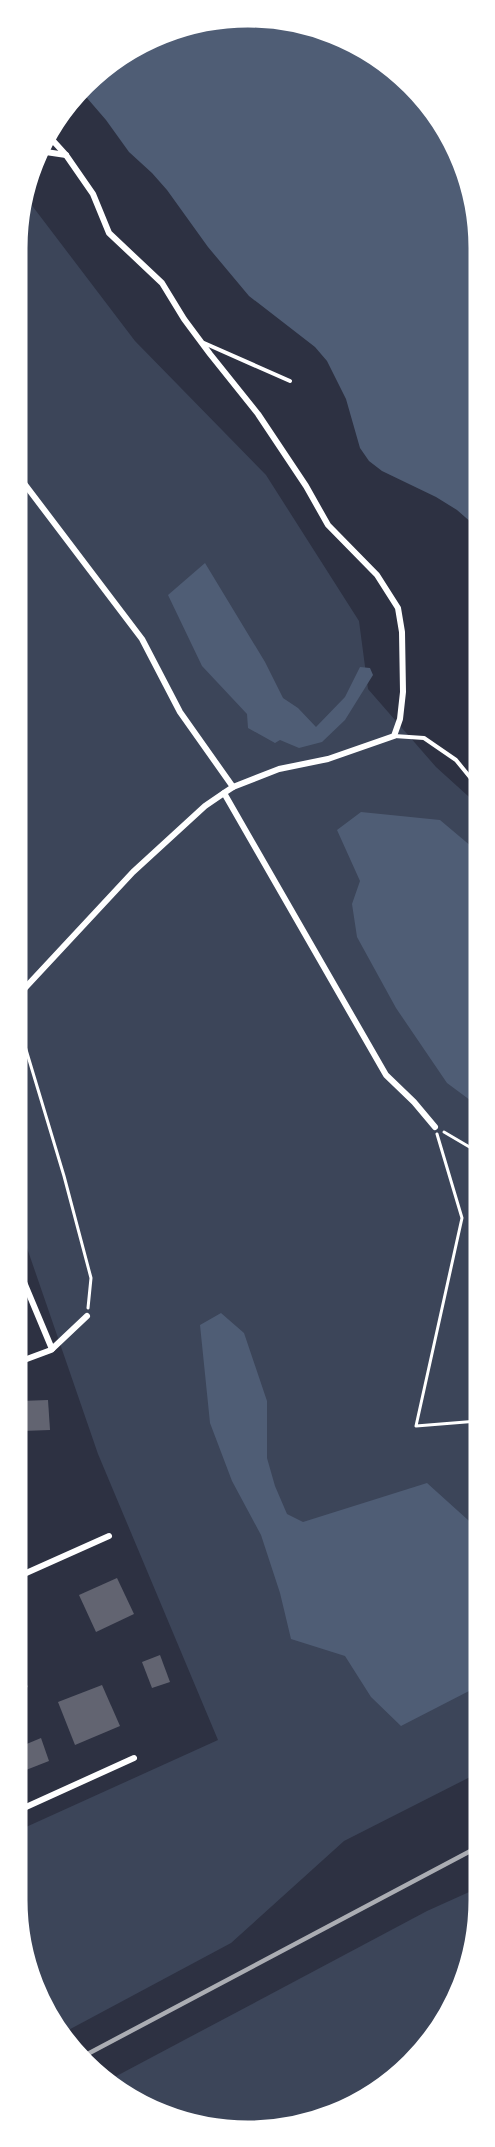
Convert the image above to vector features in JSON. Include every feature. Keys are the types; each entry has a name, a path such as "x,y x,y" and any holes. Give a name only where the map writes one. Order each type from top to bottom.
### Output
{"street":[{"path":"26,987 133,872 205,806 233,787 279,770 328,759 394,736 400,719 403,692 402,632 398,608 377,575 328,525 306,486 258,414 200,341 162,284 109,233 93,194 66,155 53,140"},
{"path":"47,152 66,155"},
{"path":"26,486 142,639 180,712 233,787"},
{"path":"224,793 386,1075 414,1102 435,1127"},
{"path":"26,1287 52,1349"},
{"path":"26,1359 52,1349 87,1316"},
{"path":"26,1573 109,1536"},
{"path":"26,1807 134,1758"}],"lane":[{"path":"200,341 290,381"},
{"path":"394,736 424,738 456,760 470,777"}],"path":[{"path":"26,1050 64,1176 90,1278 87,1316"},
{"path":"435,1127 470,1147"},
{"path":"435,1127 462,1218 416,1426 470,1422"}],"shaded area":[{"path":"233,26 276,27 319,37 346,48 383,71 424,112 453,163 468,219 470,248 470,521 436,497 382,471 369,461 360,448 346,399 327,361 315,347 249,296 208,247 167,190 129,152 86,96 112,71 149,48 176,37"},
{"path":"30,203 135,341 266,475 359,621 368,689 436,767 470,798 470,1777 344,1841 231,1943 68,2030 48,1998 37,1971 30,1943 26,1914 26,1827 218,1740 98,1454 26,1245 26,233"},
{"path":"205,563 265,662 283,698 298,708 316,727 345,697 360,667 370,668 373,675 345,720 322,742 299,748 280,740 275,743 248,728 247,714 202,666 168,595"},
{"path":"361,812 440,820 470,845 470,1100 447,1083 396,1008 357,937 352,904 360,881 337,830"},
{"path":"221,1313 244,1333 267,1401 267,1458 275,1486 287,1514 303,1522 427,1483 470,1522 470,1691 401,1726 371,1697 345,1656 291,1639 280,1593 261,1535 232,1481 210,1423 200,1325"},
{"path":"470,1892 468,1928 462,1957 447,1998 424,2035 394,2066 383,2076 346,2099 319,2110 276,2120 248,2122 219,2120 163,2105 136,2092 114,2077 427,1911"}],"building":[{"path":"48,1400 50,1430 26,1431 26,1401"},
{"path":"117,1578 134,1614 96,1632 79,1595"},
{"path":"160,1655 170,1682 152,1688 142,1662"},
{"path":"102,1685 120,1726 75,1745 58,1702"},
{"path":"41,1738 49,1761 26,1770 26,1744"}],"railway":[{"path":"88,2053 470,1851"}]}
